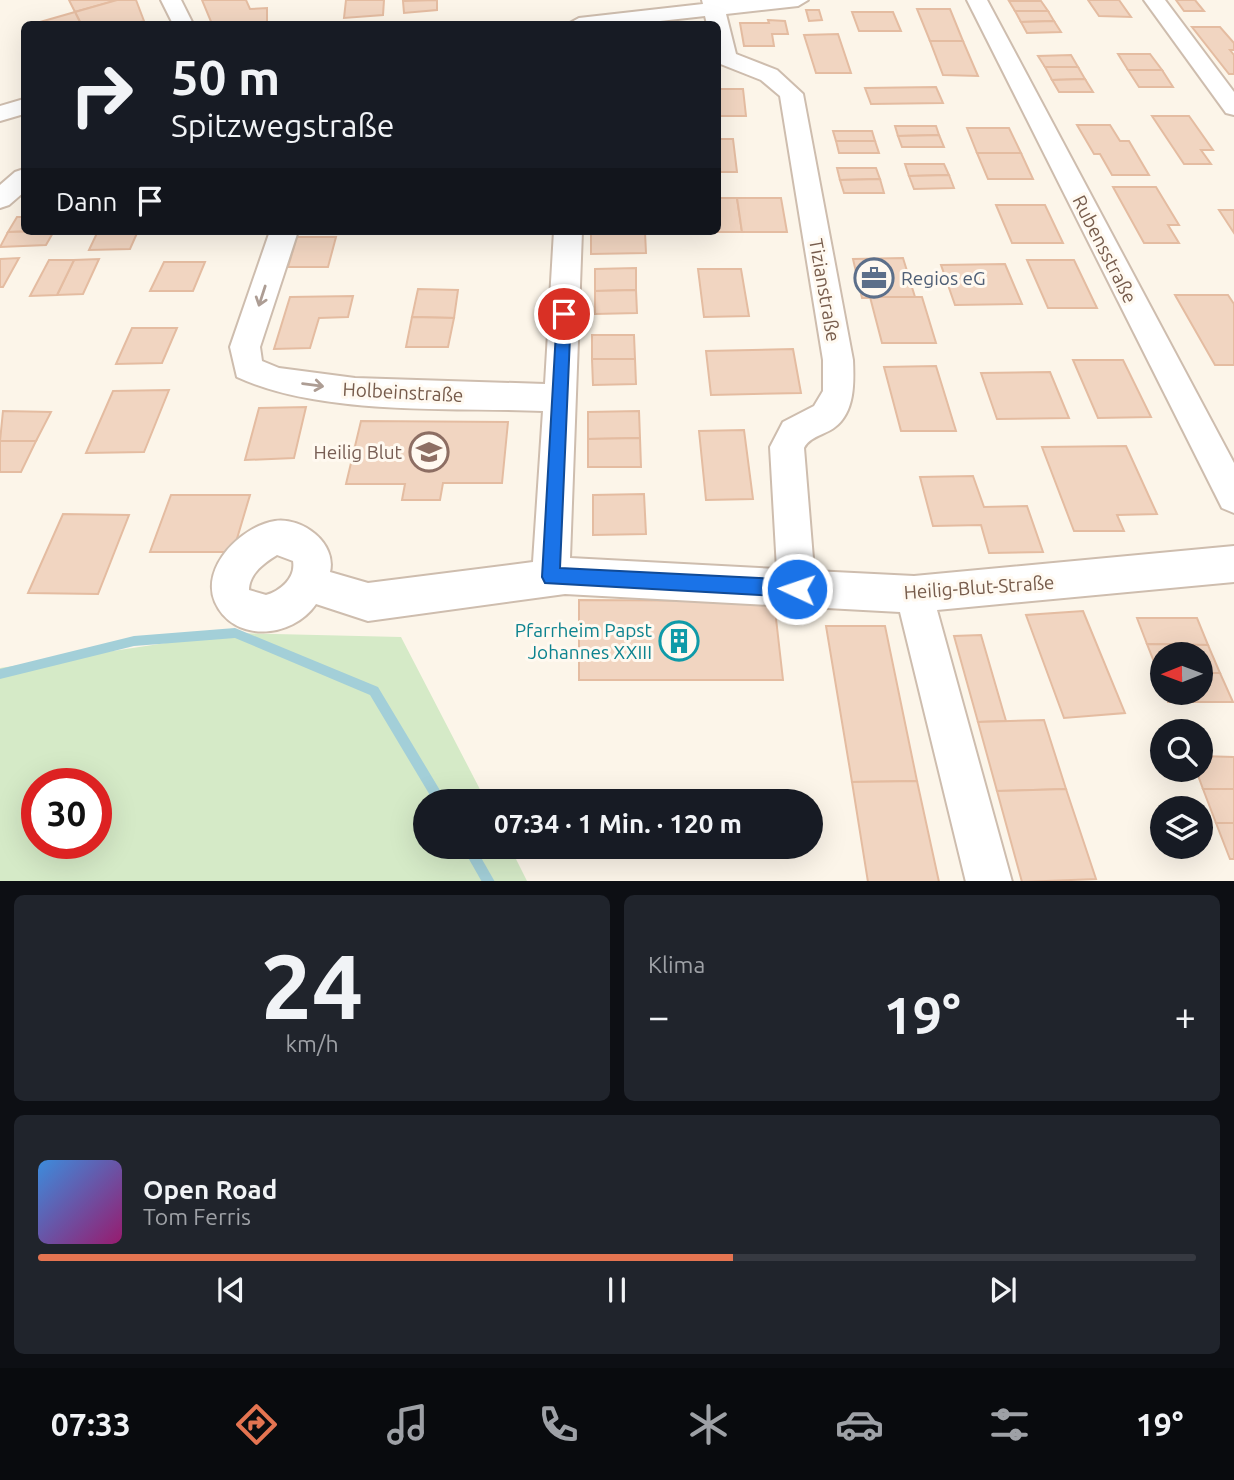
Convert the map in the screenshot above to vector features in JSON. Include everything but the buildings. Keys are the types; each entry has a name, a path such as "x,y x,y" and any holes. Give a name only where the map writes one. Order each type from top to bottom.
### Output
{"street":[{"path":"171,0 182,21"},
{"path":"599,21 714,4 798,0"},
{"name":"Rubensstraße","path":"977,0 1234,497"},
{"path":"1154,0 1234,108"},
{"name":"Tizianstraße","path":"721,36 726,58 769,75 791,94 838,360 839,392 826,416 794,432 787,447 797,589"},
{"path":"0,114 21,107"},
{"path":"0,199 21,181"},
{"name":"Holbeinstraße","path":"283,235 245,348 248,368 275,380 355,391 560,398"},
{"path":"551,577 568,235"},
{"name":"Heilig-Blut-Straße","path":"309,584 368,602 551,577 914,594 1234,565"},
{"path":"914,594 989,881"}],"green space":[{"path":"232,633 401,637 480,789 413,789 413,859 516,859 527,881 0,881 0,668"}],"waterway":[{"path":"0,674 134,641 235,633 374,691 433,789"},
{"path":"475,859 488,881"}],"place":[{"name":"Regios eG","path":"874,278"},
{"name":"Heilig Blut","path":"429,452"},
{"name":"Pfarrheim Papst Johannes XXIII","path":"679,641"}],"route":[{"path":"564,314 551,577 797,589"}]}
